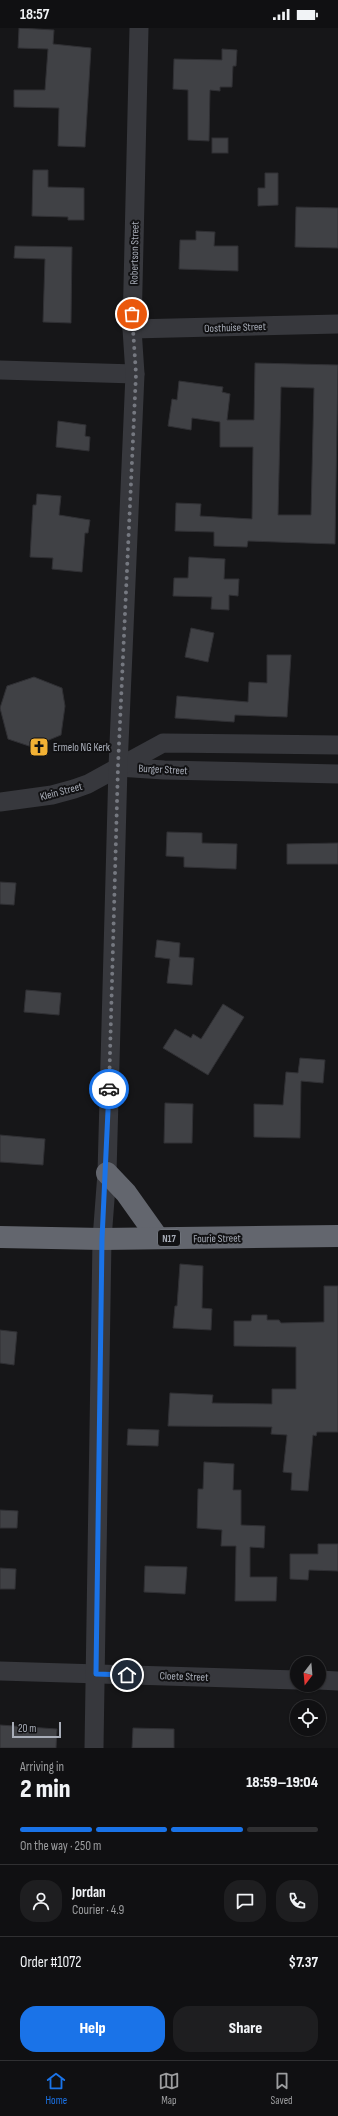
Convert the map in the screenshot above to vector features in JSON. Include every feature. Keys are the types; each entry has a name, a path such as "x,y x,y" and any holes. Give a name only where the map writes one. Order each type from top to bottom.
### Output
{"highway":[{"path":"107,1173 126,1193 158,1238"},
{"name":"Fourie Street","path":"0,1237 102,1239 338,1236"}],"street":[{"name":"Robertson Street","path":"94,1748 102,1239 107,1173 118,766 136,374 132,330 139,28"},
{"name":"Oosthuise Street","path":"132,330 338,324"},
{"path":"0,370 136,374"},
{"name":"Burger Street","path":"118,766 163,743 338,745"},
{"name":"Burger Street","path":"118,766 164,770 338,774"},
{"name":"Klein Street","path":"0,802 52,795 74,789 88,784 118,766"},
{"name":"Cloete Street","path":"0,1671 290,1680"},
{"path":"326,1680 338,1681"}],"building":[{"path":"19,28 54,30 53,44 91,48 85,147 58,146 59,108 14,107 14,90 45,90 48,49 18,48"},
{"path":"222,49 237,50 236,66 233,66 232,87 220,87 220,91 210,90 209,141 188,140 188,90 173,89 174,59 222,60"},
{"path":"212,138 228,138 228,153 212,153"},
{"path":"33,170 48,170 48,187 84,188 84,220 68,220 68,217 32,216"},
{"path":"265,173 278,173 278,205 258,206 258,188 265,188"},
{"path":"296,207 338,208 338,248 295,247"},
{"path":"196,231 215,232 214,246 238,246 238,271 179,269 180,240 196,240"},
{"path":"15,246 72,247 71,323 43,322 45,259 14,258"},
{"path":"255,363 338,365 335,544 248,541 247,547 214,546 214,532 175,531 176,503 201,504 200,516 252,519 253,447 220,447 220,422 192,418 191,430 168,426 172,399 177,400 179,381 223,387 222,392 230,394 227,420 254,420","holes":["281,387 314,388 311,515 278,515"]},
{"path":"58,421 86,425 85,436 90,437 89,451 56,447"},
{"path":"37,494 61,496 59,515 90,520 88,533 85,533 82,572 52,569 53,558 30,557 33,505 36,505"},
{"path":"189,557 225,559 224,579 239,579 238,596 229,595 229,610 211,609 212,597 173,596 174,578 188,578"},
{"path":"191,628 214,633 208,662 185,657"},
{"path":"267,655 291,655 287,717 235,715 234,722 175,718 177,696 248,702 249,682 267,683"},
{"path":"34,677 62,688 65,706 61,735 32,747 8,739 0,708 7,686"},
{"path":"167,832 202,833 202,843 237,844 236,869 184,867 184,857 166,856"},
{"path":"338,843 338,864 287,864 287,844"},
{"path":"0,882 16,883 14,905 0,904"},
{"path":"157,940 180,943 179,957 194,958 192,985 167,983 170,959 155,957"},
{"path":"26,990 61,993 59,1015 24,1012"},
{"path":"223,1004 244,1017 208,1075 163,1048 175,1029 191,1038 193,1034 201,1039"},
{"path":"300,1058 325,1060 323,1083 301,1081 300,1138 254,1137 254,1104 283,1105 286,1072 298,1073"},
{"path":"165,1103 193,1104 192,1143 164,1143"},
{"path":"0,1135 45,1139 43,1165 0,1162"},
{"path":"180,1264 203,1266 202,1308 212,1309 211,1330 173,1328 175,1306 177,1306"},
{"path":"324,1286 338,1286 338,1432 317,1432 316,1436 313,1435 308,1491 291,1490 292,1473 283,1472 287,1435 271,1434 272,1427 168,1426 170,1393 213,1395 212,1403 272,1404 272,1389 296,1389 296,1347 234,1346 234,1321 251,1321 252,1315 267,1315 267,1320 279,1320 281,1323 324,1322"},
{"path":"0,1330 17,1332 14,1365 0,1363"},
{"path":"128,1429 159,1430 158,1446 127,1445"},
{"path":"204,1462 234,1464 233,1490 241,1490 241,1525 265,1526 264,1548 250,1547 250,1577 277,1577 276,1601 235,1601 236,1546 221,1546 222,1530 197,1528 198,1489 203,1489"},
{"path":"0,1510 18,1511 17,1528 0,1528"},
{"path":"318,1544 338,1544 338,1571 309,1570 308,1580 290,1579 290,1554 318,1554"},
{"path":"145,1566 187,1567 185,1594 144,1592"},
{"path":"0,1568 16,1569 15,1589 0,1589"},
{"path":"0,1725 57,1729 56,1748 0,1748"},
{"path":"133,1728 174,1729 174,1748 132,1748"}],"way so far":[{"path":"109,1089 119,780 118,766 120,757 136,374 132,314"}],"place":[{"name":"Ermelo NG Kerk","path":"39,747"}],"route":[{"path":"109,1089 107,1173 102,1239 96,1674 127,1675"}]}
